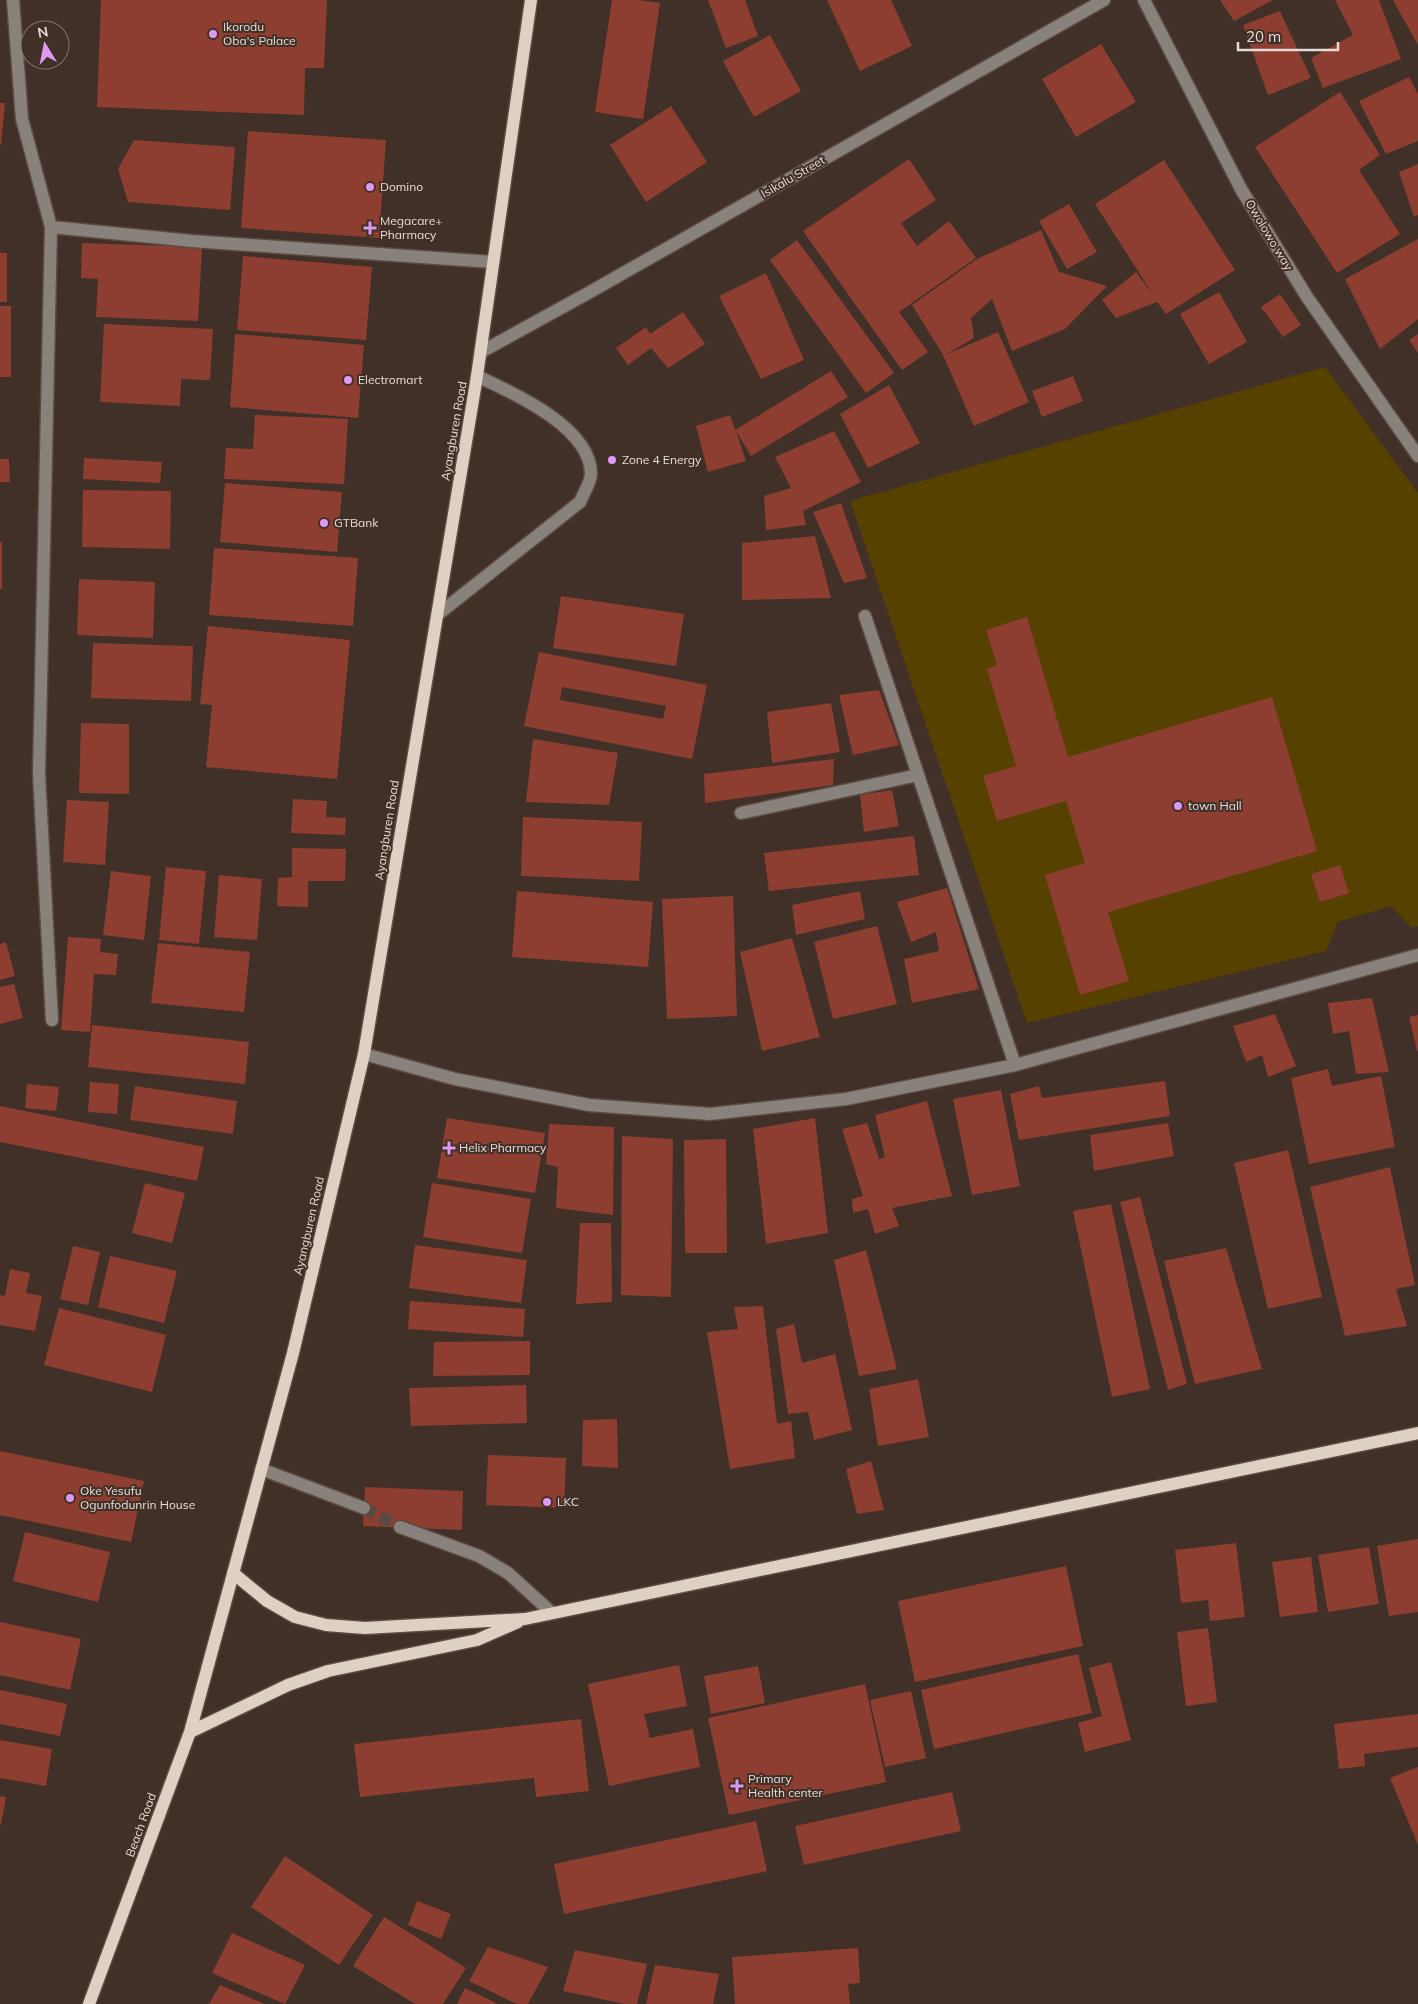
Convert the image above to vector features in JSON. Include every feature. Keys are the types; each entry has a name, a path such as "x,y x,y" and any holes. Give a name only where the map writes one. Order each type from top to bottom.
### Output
{"main road":[{"name":"Ayangburen Road","path":"211,1652 293,1353 364,1054 481,352 492,262 531,0"},
{"path":"233,1573 267,1601 295,1617 326,1625 365,1628 525,1619 1418,1433"},
{"path":"190,1732 288,1685 328,1671 477,1640 525,1619"},
{"name":"Beach Road","path":"89,2004 190,1732 211,1652"}],"street":[{"path":"12,0 22,119 51,227 39,774 52,1020"},
{"name":"Isikalu Street","path":"481,352 1104,0"},
{"name":"Owolowo way","path":"1144,0 1241,189 1306,297 1418,456"},
{"path":"51,227 192,241 492,262"},
{"path":"437,615 580,502 591,475 587,453 573,434 532,403 477,376"},
{"path":"865,616 1015,1065"},
{"path":"741,813 918,775"},
{"path":"364,1054 455,1079 589,1105 710,1114 846,1099 1015,1065 1418,955"},
{"path":"261,1469 364,1508"},
{"path":"400,1527 479,1556 508,1573 552,1613"}],"shaded area":[{"path":"1325,367 1418,493 1418,926 1412,928 1391,906 1338,922 1326,951 1027,1023 850,501"}],"building":[{"name":"Ikorodu Oba's Palace","path":"101,0 327,0 324,68 305,68 304,115 97,107"},
{"path":"612,0 638,0 660,3 643,119 595,112"},
{"path":"708,0 745,0 758,36 726,48"},
{"path":"827,0 891,0 912,46 860,71"},
{"path":"1220,0 1273,0 1234,21"},
{"path":"1335,0 1379,0 1401,59 1323,88 1311,58 1353,35"},
{"path":"1393,0 1418,0 1418,45"},
{"path":"1280,11 1311,78 1268,95 1243,25"},
{"path":"770,35 801,91 754,117 723,61"},
{"path":"1101,44 1136,102 1076,137 1042,79"},
{"path":"1409,77 1418,94 1418,141 1386,154 1359,101"},
{"path":"1340,92 1380,155 1359,170 1400,234 1337,273 1255,147"},
{"path":"0,103 5,103 1,145 0,145"},
{"path":"671,106 707,162 646,202 610,145"},
{"path":"248,131 386,140 379,238 241,228"},
{"path":"134,140 235,147 230,210 128,202 118,169"},
{"path":"909,159 936,200 901,223 917,246 949,221 976,258 899,312 928,352 902,370 803,231"},
{"path":"1164,160 1235,270 1166,314 1157,302 1116,318 1102,300 1136,272 1154,296 1095,204"},
{"path":"1418,164 1418,215 1414,217 1399,172"},
{"path":"1069,204 1097,252 1067,269 1039,221"},
{"path":"1041,230 1059,272 1107,286 1065,329 1012,351 992,299 971,318 974,338 945,355 998,332 1029,402 974,426 943,355 912,305 977,259"},
{"path":"1418,239 1418,319 1380,349 1345,279"},
{"path":"797,240 894,373 866,393 770,260"},
{"path":"82,243 202,247 198,321 96,317 98,279 81,278"},
{"path":"0,253 7,253 7,302 0,302"},
{"path":"243,256 372,267 366,340 237,330"},
{"path":"766,273 804,360 761,379 719,296"},
{"path":"1219,292 1247,342 1209,364 1180,314"},
{"path":"1280,294 1301,325 1283,337 1261,307"},
{"path":"0,306 11,306 11,377 0,377"},
{"path":"683,312 705,344 668,368 651,348 628,365 616,348 646,327 650,334"},
{"path":"104,324 213,329 210,380 181,379 180,406 100,402"},
{"path":"235,334 364,345 358,418 230,407"},
{"path":"1418,334 1418,353 1409,340"},
{"path":"831,371 848,397 751,456 736,431 746,461 708,472 696,426 730,415 735,430"},
{"path":"1073,376 1083,401 1042,417 1032,391"},
{"path":"889,385 920,443 868,468 840,414"},
{"path":"255,415 348,419 344,484 224,479 226,448 253,449"},
{"path":"834,431 861,482 803,511 806,525 766,530 764,496 791,488 775,457"},
{"path":"84,458 162,462 160,483 83,479"},
{"path":"0,459 9,459 10,482 0,482"},
{"path":"225,483 342,492 337,552 220,542"},
{"path":"83,490 171,491 170,549 82,547"},
{"path":"841,503 867,578 844,583 813,512"},
{"path":"815,536 831,598 742,600 742,543"},
{"path":"0,542 2,542 2,589 0,589"},
{"path":"214,548 358,558 353,626 209,615"},
{"path":"79,579 155,582 153,638 77,635"},
{"path":"561,596 684,614 676,666 553,648"},
{"path":"1027,617 1068,757 1272,697 1317,851 1108,912 1129,981 1080,995 1045,875 1085,863 1066,801 997,821 983,776 1016,766 987,669 997,665 986,630"},
{"path":"208,626 350,640 337,779 206,767 212,705 200,704"},
{"path":"93,643 193,646 191,701 91,698"},
{"path":"539,652 707,685 692,759 524,726","holes":["562,687 666,706 663,719 560,700"]},
{"path":"879,690 899,745 853,755 839,695"},
{"path":"831,703 840,752 772,763 767,712"},
{"path":"81,723 129,724 129,794 79,793"},
{"path":"533,739 618,753 609,805 526,802"},
{"path":"834,759 833,785 705,803 704,774"},
{"path":"892,790 899,826 864,832 860,795"},
{"path":"293,799 327,801 326,817 346,818 345,835 291,833"},
{"path":"67,800 109,802 105,865 63,862"},
{"path":"523,817 642,822 639,881 521,876"},
{"path":"914,836 919,875 769,891 764,853"},
{"path":"292,848 346,849 345,881 308,881 308,907 277,906 278,878 292,877"},
{"path":"1340,865 1349,893 1320,902 1311,874"},
{"path":"166,867 206,871 199,944 159,940"},
{"path":"111,871 151,876 144,940 103,935"},
{"path":"219,875 262,879 257,940 214,937"},
{"path":"947,888 979,989 912,1003 904,959 939,951 936,932 911,942 897,902"},
{"path":"517,891 653,902 648,967 512,957"},
{"path":"860,891 865,919 796,935 792,905"},
{"path":"733,896 737,1016 667,1019 662,899"},
{"path":"877,926 897,1004 833,1019 814,942"},
{"path":"68,937 101,939 100,952 118,954 116,975 94,974 90,1032 61,1030"},
{"path":"792,938 820,1037 762,1051 740,952"},
{"path":"6,942 15,976 0,980 0,944"},
{"path":"158,943 250,952 244,1012 151,1003"},
{"path":"14,984 23,1018 0,1024 0,987"},
{"path":"1372,998 1389,1072 1356,1074 1349,1031 1333,1034 1328,1003"},
{"path":"1275,1014 1296,1066 1268,1077 1262,1055 1246,1062 1233,1026"},
{"path":"1418,1015 1418,1051 1417,1051 1409,1017"},
{"path":"92,1025 249,1042 245,1084 88,1067"},
{"path":"1328,1069 1332,1086 1381,1076 1395,1147 1309,1164 1291,1078"},
{"path":"1165,1081 1170,1116 1019,1140 1010,1094 1039,1086 1042,1098"},
{"path":"90,1082 119,1084 117,1114 88,1112"},
{"path":"27,1084 59,1087 56,1111 25,1108"},
{"path":"135,1086 237,1101 233,1134 130,1120"},
{"path":"1001,1090 1020,1186 972,1195 953,1099"},
{"path":"927,1101 952,1196 892,1208 899,1226 875,1234 868,1209 853,1213 852,1199 863,1196 842,1129 867,1123 879,1159 885,1157 875,1115"},
{"path":"0,1106 204,1147 197,1181 0,1142"},
{"path":"447,1118 545,1133 535,1193 437,1178"},
{"path":"815,1118 828,1233 766,1244 753,1129"},
{"path":"1168,1123 1174,1156 1094,1171 1090,1135"},
{"path":"549,1124 614,1127 613,1215 556,1208 558,1167 546,1164"},
{"path":"622,1136 673,1139 671,1297 621,1295"},
{"path":"726,1139 727,1253 685,1253 684,1140"},
{"path":"1288,1150 1322,1297 1268,1309 1234,1163"},
{"path":"1390,1167 1415,1285 1396,1289 1407,1326 1345,1336 1310,1187"},
{"path":"145,1183 185,1193 172,1243 132,1233"},
{"path":"432,1183 531,1199 522,1253 423,1237"},
{"path":"1140,1197 1187,1384 1168,1390 1120,1202"},
{"path":"1111,1204 1150,1389 1112,1397 1073,1211"},
{"path":"580,1223 611,1223 612,1302 576,1304"},
{"path":"415,1245 527,1260 521,1303 409,1288"},
{"path":"73,1246 100,1252 88,1305 60,1299"},
{"path":"1226,1248 1262,1369 1195,1384 1164,1261"},
{"path":"866,1250 897,1369 859,1376 834,1260"},
{"path":"110,1256 177,1271 164,1323 98,1307"},
{"path":"10,1269 30,1273 26,1293 42,1296 35,1331 0,1325 0,1295 5,1296"},
{"path":"410,1301 525,1309 523,1337 408,1329"},
{"path":"763,1306 777,1424 791,1421 795,1458 730,1469 707,1332 738,1329 734,1307"},
{"path":"59,1308 166,1335 152,1392 44,1365"},
{"path":"794,1324 802,1363 835,1354 852,1430 814,1440 808,1412 788,1414 776,1329"},
{"path":"530,1341 530,1375 433,1376 434,1342"},
{"path":"918,1379 929,1437 878,1446 869,1389"},
{"path":"526,1385 527,1423 411,1426 409,1388"},
{"path":"617,1419 618,1468 582,1466 583,1420"},
{"name":"Oke Yesufu Ogunfodunrin House","path":"0,1451 144,1481 131,1542 0,1515"},
{"path":"488,1455 566,1458 564,1508 486,1505"},
{"path":"871,1461 884,1510 857,1514 846,1469"},
{"path":"365,1487 463,1491 462,1530 363,1526"},
{"path":"25,1532 110,1552 98,1602 13,1581"},
{"path":"1418,1539 1418,1612 1389,1616 1377,1546"},
{"path":"1236,1543 1245,1617 1210,1621 1208,1600 1181,1603 1175,1550"},
{"path":"1369,1547 1379,1604 1328,1612 1318,1555"},
{"path":"1311,1557 1318,1612 1280,1617 1272,1562"},
{"path":"1066,1566 1083,1646 915,1682 898,1601"},
{"path":"0,1622 81,1639 70,1690 0,1675"},
{"path":"1208,1628 1217,1702 1186,1706 1177,1632"},
{"path":"1078,1654 1092,1713 934,1749 921,1690"},
{"path":"1111,1662 1131,1740 1085,1752 1078,1723 1102,1716 1089,1668"},
{"path":"679,1665 687,1706 644,1714 650,1738 693,1729 700,1767 609,1786 588,1684"},
{"path":"758,1666 765,1703 711,1714 704,1676"},
{"path":"865,1684 886,1782 729,1815 708,1718"},
{"path":"0,1690 67,1704 60,1736 0,1724"},
{"path":"911,1691 926,1758 885,1767 870,1700"},
{"path":"1418,1714 1418,1747 1364,1754 1365,1766 1339,1769 1334,1724"},
{"path":"581,1719 589,1791 536,1797 534,1778 360,1797 354,1744"},
{"path":"0,1740 52,1749 46,1786 0,1778"},
{"path":"1418,1767 1418,1845 1390,1778"},
{"path":"952,1792 961,1831 804,1865 795,1826"},
{"path":"0,1796 6,1797 1,1825 0,1825"},
{"path":"756,1821 767,1871 564,1914 554,1864"},
{"path":"285,1856 373,1915 339,1965 251,1907"},
{"path":"417,1901 451,1914 441,1939 408,1925"},
{"path":"384,1917 466,1968 443,2004 415,2004 353,1966"},
{"path":"232,1933 305,1965 285,2004 212,1973"},
{"path":"488,1947 548,1967 528,2004 517,2004 469,1981"},
{"path":"858,1948 860,1983 848,1984 850,2004 735,2004 732,1957"},
{"path":"575,1950 647,1964 637,2004 625,2004 563,1991"},
{"path":"655,1965 719,1974 713,2004 646,2004"},
{"path":"220,1985 265,2004 209,2004"},
{"path":"465,1988 498,2004 457,2004"}],"tunnel":[{"path":"364,1508 400,1527"}],"place":[{"name":"Ikorodu Oba's Palace","path":"213,34"},
{"name":"Domino","path":"370,187"},
{"name":"Megacare+ Pharmacy","path":"370,228"},
{"name":"Electromart","path":"348,380"},
{"name":"Zone 4 Energy","path":"612,460"},
{"name":"GTBank","path":"324,523"},
{"name":"town Hall","path":"1178,806"},
{"name":"Helix Pharmacy","path":"449,1148"},
{"name":"Oke Yesufu Ogunfodunrin House","path":"70,1498"},
{"name":"LKC","path":"547,1502"},
{"name":"Primary Health center","path":"737,1786"}]}
